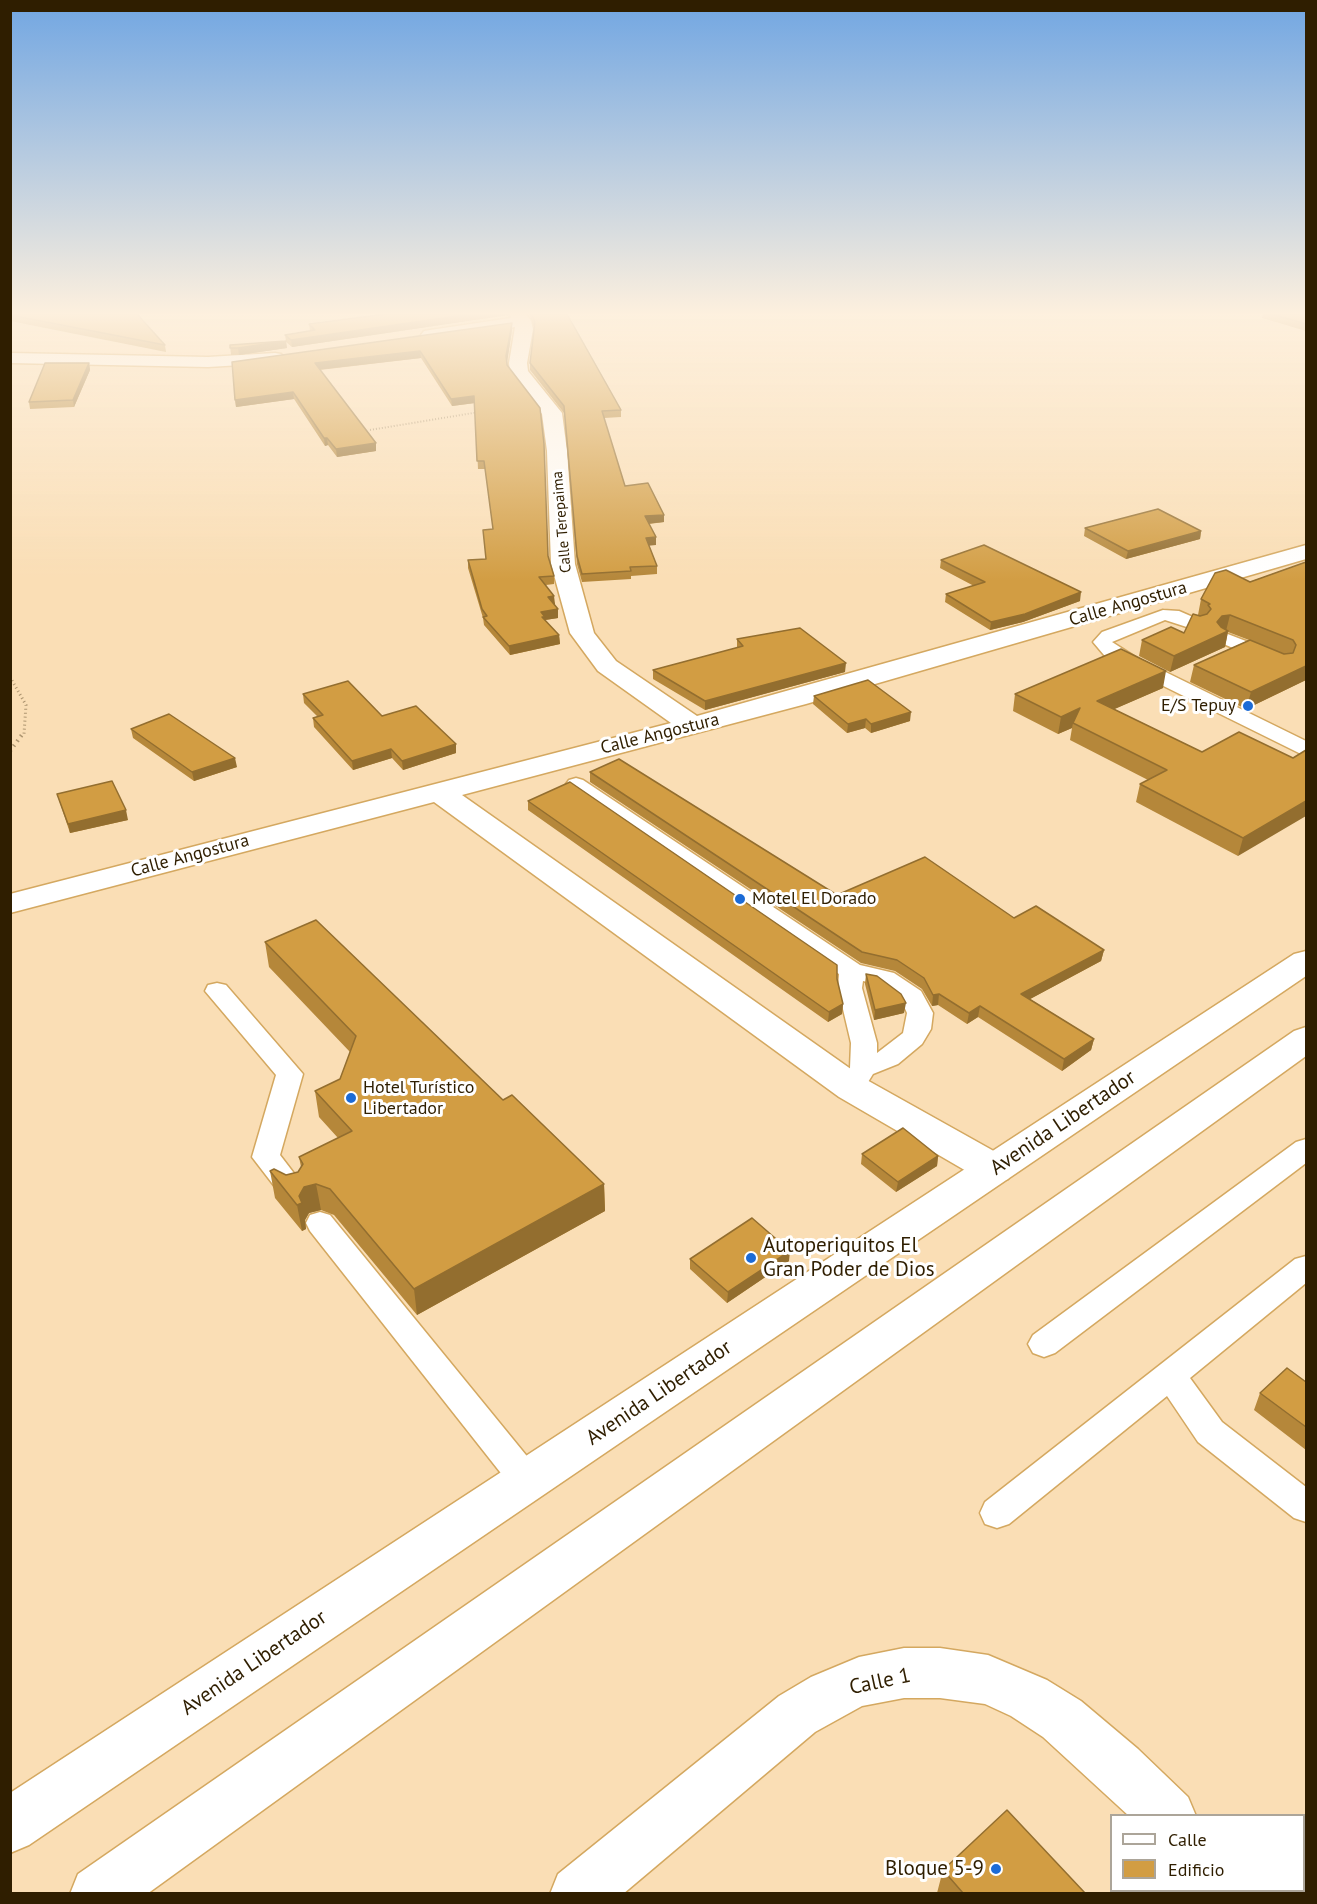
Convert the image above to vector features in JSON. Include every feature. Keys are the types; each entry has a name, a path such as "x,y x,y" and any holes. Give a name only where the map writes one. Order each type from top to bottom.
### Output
{"street":[{"name":"Calle Terepaima","path":"545,403 552,413 563,564 582,633 594,652 607,666 692,725"},
{"name":"Calle Angostura","path":"10,904 797,698 1306,552"},
{"path":"438,791 994,1169"},
{"name":"Avenida Libertador","path":"10,1826 1306,961"},
{"path":"98,1893 1306,1039"},
{"name":"Calle 1","path":"578,1893 797,1714 829,1695 859,1682 904,1673 940,1673 988,1680 1029,1698 1070,1726 1168,1814"}],"lane":[{"path":"1196,625 1173,615 1163,615 1102,639 1104,645 1111,651 1306,749"},
{"path":"1226,646 1246,647 1281,663"},
{"path":"1170,682 1189,673"},
{"path":"1286,739 1306,728"},
{"path":"576,784 852,971 871,974 894,983 912,997 920,1013 918,1029 906,1046 858,1078"},
{"path":"852,971 850,988 862,1034 858,1078"},
{"path":"217,991 290,1074 266,1157 292,1189"},
{"path":"1044,1344 1306,1149"},
{"path":"320,1222 527,1481"},
{"path":"997,1513 1306,1267"},
{"path":"1170,1375 1210,1432 1306,1507"}],"path":[{"path":"370,430 533,403"},
{"path":"10,677 26,705 24,734 10,752"}],"building":[{"path":"300,403 345,403 376,443 336,449 327,438 324,438"},
{"path":"474,403 536,403 540,408 544,444 548,556 554,576 539,577 554,596 548,597 558,609 541,612 545,617 542,617 559,635 509,646 483,617 487,616 482,609 468,560 486,559 483,530 493,529 484,461 477,461"},
{"path":"562,403 617,403 621,410 602,411 625,486 648,483 664,515 645,516 656,537 646,538 657,566 630,567 631,571 582,574 577,556 564,406"},
{"path":"1158,509 1201,531 1128,551 1085,528"},
{"path":"984,545 1081,592 1025,614 991,622 946,594 985,582 941,560"},
{"path":"1306,562 1306,666 1251,692 1194,665 1250,640 1284,654 1293,653 1296,645 1293,640 1230,615 1222,616 1217,622 1228,631 1174,656 1142,640 1171,627 1184,633 1193,614 1200,616 1207,614 1211,609 1208,605 1210,604 1201,599 1215,573 1226,570 1250,582"},
{"path":"800,628 846,663 705,701 653,670 743,646 737,639"},
{"path":"1121,649 1166,671 1097,701 1202,752 1239,732 1293,758 1306,750 1306,801 1243,838 1140,784 1167,770 1073,723 1080,708 1061,717 1015,694"},
{"path":"868,680 911,712 871,724 866,719 848,724 814,696"},
{"path":"348,681 382,716 416,706 456,744 402,761 391,749 352,761 313,718 323,715 303,694"},
{"path":"169,714 235,758 192,772 131,729"},
{"path":"619,759 837,895 925,857 1014,918 1036,906 1104,950 1021,994 1094,1039 1064,1059 980,1006 969,1013 939,994 933,995 924,978 897,960 862,952 590,772"},
{"path":"112,781 126,810 68,824 57,794"},
{"path":"570,782 837,965 837,979 843,1004 829,1012 528,801"},
{"path":"316,920 503,1100 512,1095 604,1184 414,1289 330,1189 316,1184 304,1187 299,1196 302,1203 297,1205 270,1171 274,1169 286,1175 298,1172 303,1164 299,1157 352,1131 315,1091 340,1079 356,1036 265,942"},
{"path":"866,974 877,976 901,994 906,1003 875,1010"},
{"path":"903,1128 938,1156 898,1182 862,1154"},
{"path":"752,1218 790,1251 728,1292 690,1259"},
{"path":"1287,1368 1306,1382 1306,1427 1260,1393"},
{"path":"1007,1810 1085,1893 963,1893 943,1870"}],"place":[{"name":"E/S Tepuy","path":"1248,706"},
{"name":"Motel El Dorado","path":"740,899"},
{"name":"Hotel Turístico Libertador","path":"351,1098"},
{"name":"Autoperiquitos El Gran Poder de Dios","path":"751,1258"},
{"name":"Bloque 5-9","path":"996,1869"}]}
